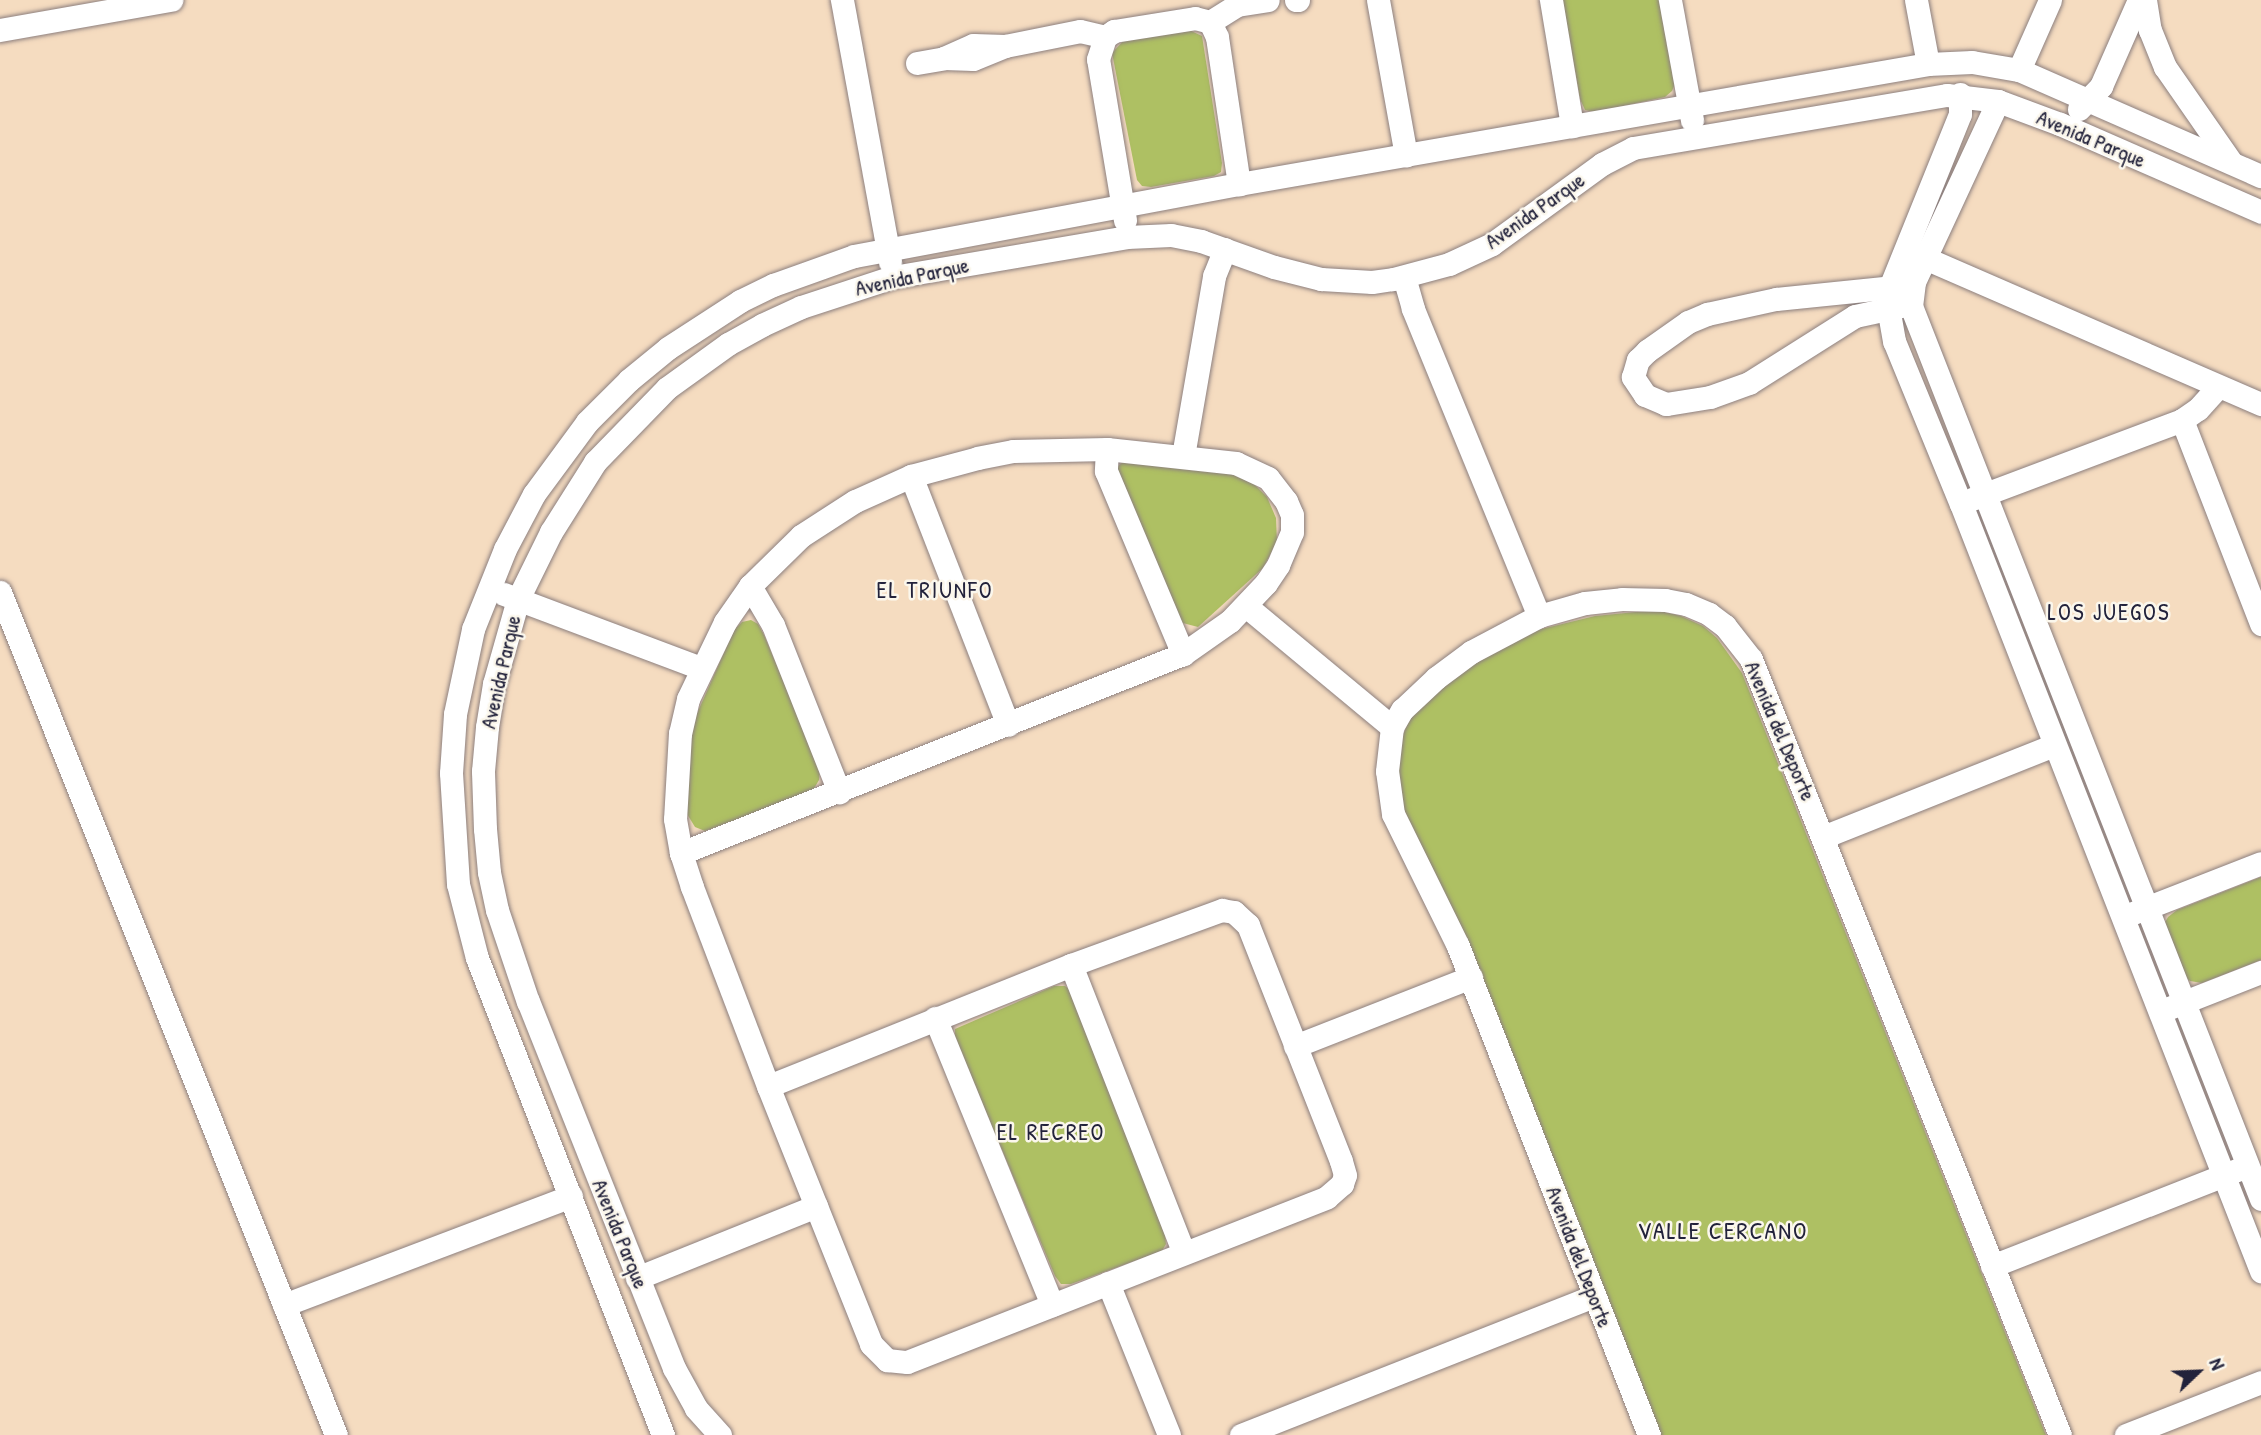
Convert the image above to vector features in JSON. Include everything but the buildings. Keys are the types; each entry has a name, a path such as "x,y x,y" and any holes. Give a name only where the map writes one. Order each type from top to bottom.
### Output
{"street":[{"path":"842,0 893,277"},
{"path":"1127,237 1098,60 1105,37 1114,31 1195,18 1210,22 1237,5 1268,0"},
{"path":"1378,0 1406,155"},
{"path":"1551,0 1572,126"},
{"path":"1671,0 1696,136"},
{"path":"1916,0 1928,64"},
{"path":"2018,70 2050,0"},
{"path":"2060,124 2089,101 2101,86 2139,0"},
{"path":"2146,0 2150,30 2165,67 2232,164"},
{"path":"0,30 157,1"},
{"path":"1210,22 1217,37 1239,184"},
{"path":"917,63 944,58 973,58 1004,46 1080,31 1105,37"},
{"name":"Avenida Parque","path":"661,1428 488,990 467,925 458,884 451,773 455,714 473,629 487,588 540,485 587,422 629,380 668,348 740,301 810,270 887,249 1239,184 1928,64 1972,62 2018,70 2261,176"},
{"path":"1960,94 1960,114 1900,296 1894,341 1961,504 2261,1271"},
{"name":"Avenida Parque","path":"720,1435 696,1408 674,1368 509,950 489,872 483,771 486,727 494,684 518,599 551,532 594,462 667,388 728,344 801,307 893,277 1127,237 1171,236 1321,279 1371,282 1404,277 1449,264 1492,244 1620,153 1696,136 1924,97 1960,94 1998,101 2060,124 2261,212"},
{"path":"1915,254 1998,101"},
{"path":"1183,456 1214,276 1225,250"},
{"path":"1915,254 2261,404"},
{"path":"1404,277 1413,309 1538,616"},
{"path":"1900,296 1844,322 1749,383 1710,397 1665,404 1645,395 1633,377 1638,359 1647,351 1688,322 1707,314 1776,299 1900,296"},
{"path":"1900,296 1986,494 2183,1003 2254,1163 2261,1199"},
{"path":"1961,504 2182,419 2197,409 2218,387"},
{"path":"2182,419 2261,624"},
{"path":"1107,449 1106,471 1183,654"},
{"path":"681,853 1183,654 1246,606 1266,583 1287,547 1292,532 1292,515 1286,501 1268,478 1252,468 1236,463 1107,449 1013,452 942,466 911,476 828,516 801,536 750,586 725,622 701,668 688,699 677,754 675,818 681,853 768,1086 872,1344 887,1360 907,1362 1327,1197 1342,1184 1345,1175 1341,1161 1248,925 1234,912 1209,912 768,1086"},
{"path":"911,476 1009,725"},
{"path":"750,586 772,625 839,792"},
{"path":"487,588 701,668"},
{"path":"0,592 336,1435"},
{"name":"Avenida del Deporte","path":"1648,1435 1471,977 1446,918 1393,814 1387,771 1392,727 1410,701 1471,653 1538,616 1585,603 1640,599 1686,604 1717,620 1751,659 2060,1435"},
{"path":"1246,606 1392,727"},
{"path":"1823,837 2054,745"},
{"path":"2123,918 2261,863"},
{"path":"1070,965 1184,1253"},
{"path":"2160,1012 2261,972"},
{"path":"1295,1046 1471,977"},
{"path":"935,1018 1052,1305"},
{"path":"1992,1266 2254,1163"},
{"path":"284,1305 571,1196"},
{"path":"637,1278 817,1206"},
{"path":"1108,1283 1169,1435"},
{"path":"1241,1435 1594,1296"},
{"path":"2126,1435 2261,1382"},
{"path":"661,1428 696,1408"}],"green space":[{"path":"1562,0 1659,0 1675,84 1672,91 1665,97 1595,112 1585,110 1580,99"},
{"path":"1187,29 1202,36 1222,163 1221,172 1214,176 1151,187 1142,186 1137,180 1112,53 1125,39"},
{"path":"1124,461 1235,474 1253,483 1267,497 1276,518 1277,542 1263,568 1198,627 1179,622 1118,478 1117,467"},
{"path":"1656,610 1681,616 1703,626 1717,638 1742,673 2046,1435 1656,1435 1404,830 1394,771 1398,746 1412,714 1464,670 1529,632 1595,616"},
{"path":"751,620 758,624 764,635 820,768 819,780 812,792 705,831 695,827 687,814 685,776 695,718 734,630 742,622"},
{"path":"2261,877 2261,960 2202,983 2190,981 2185,977 2164,924 2168,917 2177,910"},
{"path":"1054,986 1065,986 1074,993 1165,1235 1166,1244 1162,1251 1071,1284 1061,1284 1055,1276 955,1038 955,1029"}],"district":[{"name":"EL TRIUNFO","path":"935,590"},
{"name":"LOS JUEGOS","path":"2109,612"},
{"name":"EL RECREO","path":"1051,1132"},
{"name":"VALLE CERCANO","path":"1723,1231"}]}
